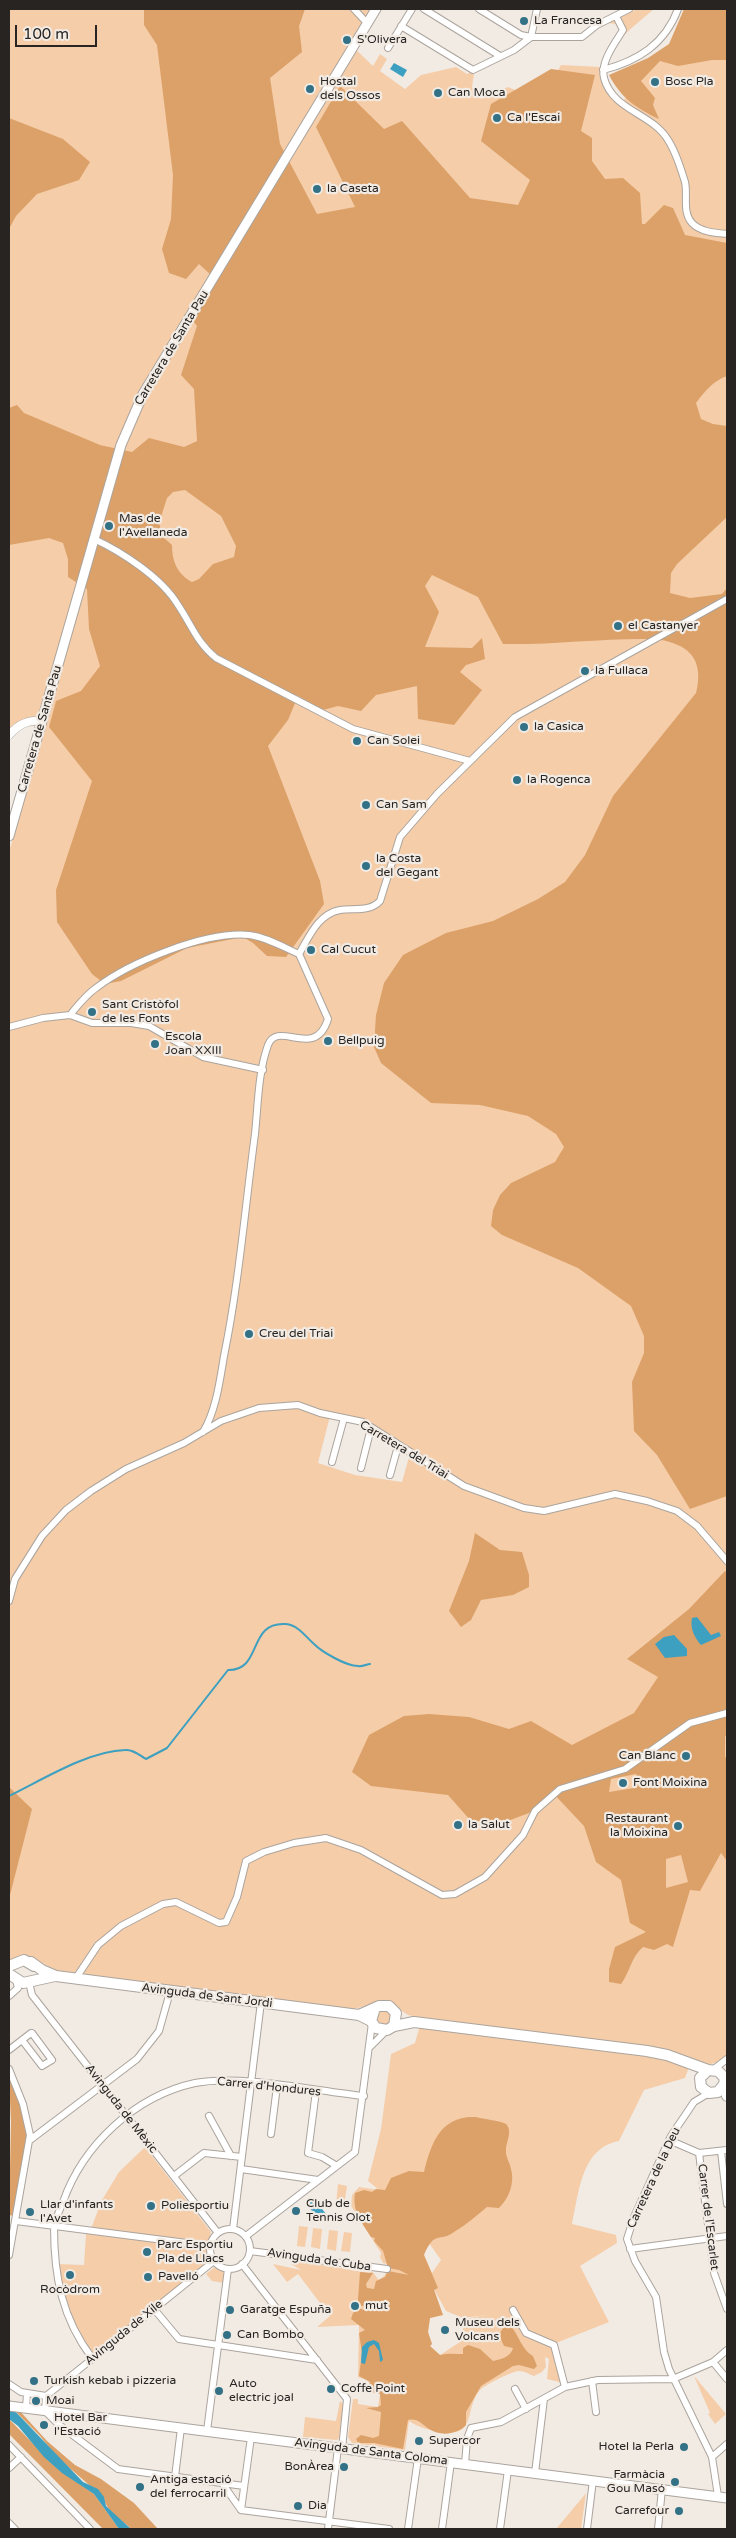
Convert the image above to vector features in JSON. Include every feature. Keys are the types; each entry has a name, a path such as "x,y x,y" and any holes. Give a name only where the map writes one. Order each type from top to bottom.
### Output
{"main road":[{"name":"Carretera de Santa Pau","path":"9,836 121,445 143,394 376,9"},
{"path":"25,1960 31,1962 36,1973 30,1982 23,1984 13,1977 14,1963 25,1960"},
{"name":"Avinguda de Sant Jordi","path":"31,1962 40,1969 56,1976 372,2018"},
{"name":"Avinguda de Sant Jordi","path":"30,1982 56,1976"},
{"path":"414,2022 380,2030 372,2018 379,2006 386,2005 396,2013 414,2022 667,2055 690,2064 720,2072 725,2078 727,2098 702,2087 700,2078 690,2064"},
{"path":"390,2028 396,2013"},
{"path":"700,2078 711,2069"},
{"path":"712,2093 720,2090 725,2078"},
{"name":"Avinguda de Santa Coloma","path":"12,2406 723,2497"}],"street":[{"path":"354,9 368,24"},
{"path":"388,48 412,9"},
{"path":"424,9 500,56"},
{"path":"478,9 521,34 531,37 582,37 597,25 630,9"},
{"path":"401,26 473,70 514,50 531,37 537,9"},
{"path":"603,70 624,65 646,53 664,36 678,9"},
{"path":"616,16 623,30 607,57 603,70 604,77 612,94 627,109 652,121 663,131 670,142 685,183 686,211 691,222 700,229 727,234"},
{"path":"94,539 130,560 169,592 199,642 216,658 353,730 470,761"},
{"path":"299,954 313,929 324,918 338,910 375,907 380,901 400,837 436,794 521,713 727,599"},
{"path":"9,735 20,724 30,720 42,721"},
{"path":"70,1016 79,1003 103,983 127,968 192,941 248,935 299,954 310,982 326,1010 328,1018 326,1025 319,1035 309,1040 283,1035 274,1037 269,1043 263,1070 229,1334 213,1406 203,1432"},
{"path":"9,1027 43,1018 70,1016 92,1024 131,1023 148,1026 203,1057 263,1070"},
{"name":"Carretera del Triai","path":"9,1601 15,1578 42,1536 66,1510 126,1469 220,1422 259,1408 298,1405 320,1413 362,1422 398,1446 476,1492 497,1496 537,1511 615,1494 647,1501 677,1511 697,1526 727,1561"},
{"path":"332,1462 344,1418"},
{"path":"361,1468 371,1428"},
{"path":"390,1475 398,1446"},
{"path":"76,1978 98,1945 121,1926 163,1904 176,1902 219,1923 226,1922 234,1904 246,1861 264,1852 308,1840 326,1838 361,1850 448,1897 473,1886 485,1877 523,1835 535,1811 560,1789 625,1769 690,1723 727,1714"},
{"path":"9,1996 18,1989 13,1977"},
{"name":"Avinguda de Mèxic","path":"30,1982 32,1995 218,2232"},
{"path":"30,2140 138,2059 159,2031 170,1992"},
{"path":"233,2229 261,2002"},
{"path":"246,2236 355,2152 364,2096 372,2018"},
{"path":"370,2048 374,2041 390,2028"},
{"path":"9,2050 22,2040 33,2033 52,2060 42,2066 22,2040"},
{"path":"711,2069 727,2060"},
{"path":"9,2069 23,2104 30,2140 9,2255"},
{"name":"Carrer d'Hondures","path":"92,2358 74,2330 62,2302 56,2272 54,2227 69,2187 82,2164 102,2138 127,2116 155,2098 188,2085 224,2080 364,2096"},
{"path":"271,2134 277,2086"},
{"path":"316,2091 308,2153 322,2157 336,2166"},
{"name":"Carretera de la Deu","path":"630,2249 627,2239 628,2232 669,2140 694,2102 712,2093"},
{"path":"209,2116 232,2156"},
{"path":"669,2140 699,2153 724,2150 727,2204"},
{"path":"174,2176 204,2153 242,2157"},
{"name":"Carrer de l'Escarlet","path":"699,2153 714,2273 727,2309"},
{"path":"240,2169 318,2180"},
{"path":"16,2221 210,2246"},
{"path":"233,2229 246,2236 250,2251 248,2259 242,2264 228,2269 214,2261 210,2246 218,2232 233,2229"},
{"path":"723,2497 712,2456 673,2379 664,2352 656,2297 630,2249 727,2236"},
{"name":"Avinguda de Cuba","path":"250,2251 387,2269"},
{"name":"Avinguda de Xile","path":"46,2396 214,2261"},
{"path":"242,2264 347,2399 328,2526"},
{"path":"207,2431 228,2269"},
{"path":"154,2308 179,2339 317,2360"},
{"path":"513,2310 526,2333 554,2345 565,2387"},
{"path":"465,2464 467,2439 471,2428 501,2422 565,2387 592,2381 673,2379 713,2362 727,2350"},
{"path":"713,2362 727,2379"},
{"path":"592,2381 596,2412"},
{"path":"9,2384 16,2390 46,2396 45,2411 118,2469 244,2486"},
{"path":"515,2389 526,2409"},
{"path":"26,2408 27,2393"},
{"path":"535,2473 544,2399"},
{"path":"63,2427 67,2414"},
{"path":"175,2477 181,2428"},
{"path":"241,2510 251,2437"},
{"path":"712,2456 727,2444"},
{"path":"9,2445 90,2529"},
{"path":"9,2468 21,2457"},
{"path":"408,2529 418,2458"},
{"path":"442,2529 451,2462"},
{"path":"500,2529 508,2470"},
{"path":"587,2529 593,2480"},
{"path":"222,2483 241,2510 328,2526 389,2529"},
{"path":"658,2529 662,2489"},
{"path":"9,2523 15,2529"}],"shaded area":[{"path":"9,9 374,9 352,46 373,66 380,54 387,59 380,71 405,89 421,75 456,67 467,74 471,72 474,74 472,87 481,99 508,87 541,101 561,65 601,67 619,31 616,24 608,23 637,9 654,9 622,38 609,56 606,66 606,80 622,102 655,62 727,9 727,2066 721,2061 708,2065 692,2059 685,2078 644,2090 619,2141 606,2145 589,2162 580,2186 572,2224 616,2235 617,2243 580,2266 609,2322 556,2343 563,2383 547,2379 549,2359 545,2357 546,2367 542,2372 534,2376 519,2371 499,2379 480,2390 475,2397 465,2426 460,2430 442,2432 421,2427 409,2421 405,2450 352,2443 348,2437 353,2399 358,2399 358,2404 378,2407 380,2394 368,2392 369,2381 358,2377 359,2325 317,2327 330,2316 298,2274 287,2282 273,2264 301,2270 291,2264 294,2260 363,2272 369,2271 379,2280 385,2275 387,2264 383,2263 380,2257 381,2253 351,2206 352,2195 359,2187 379,2190 368,2181 381,2129 391,2054 415,2043 422,2018 408,2015 387,2001 353,2009 57,1971 27,1955 9,1960 9,852 44,729 28,724 16,731 9,739","holes":["330,1416 357,1424 409,1457 402,1482 355,1475 318,1463","426,2239 441,2260 432,2273 424,2255","434,2289 446,2311 463,2318 487,2315 463,2319 463,2340 440,2355 430,2346 432,2344 428,2332 430,2318 443,2315"]},
{"path":"144,9 305,9 299,26 302,52 270,78 280,144 317,214 355,207 316,127 340,86 384,129 402,121 470,198 518,205 530,180 481,141 491,104 551,69 595,75 581,131 592,138 592,161 605,179 623,178 640,193 642,224 645,224 664,205 673,208 685,235 727,243 727,376 713,384 696,403 701,419 713,424 727,426 727,517 677,564 671,573 670,593 690,598 722,594 727,588 727,1496 690,1509 657,1455 634,1431 632,1382 644,1353 644,1336 631,1306 578,1268 502,1235 491,1226 493,1210 500,1195 511,1183 555,1162 564,1147 556,1134 528,1116 480,1105 431,1103 381,1063 374,1047 376,1015 384,983 403,955 446,933 493,921 538,899 565,882 585,855 613,796 696,693 698,669 690,653 673,643 652,639 503,644 478,597 432,575 425,586 439,612 425,647 472,648 482,638 485,659 466,665 460,672 482,690 454,725 418,719 417,686 376,695 361,711 338,706 323,710 298,696 288,720 268,746 320,881 324,904 286,957 267,956 253,943 243,937 187,948 121,981 105,984 92,974 57,922 56,890 92,781 49,727 56,701 81,691 100,666 89,629 87,589 68,577 68,559 63,543 49,538 9,545 9,408 17,405 24,413 100,445 132,452 149,438 184,447 197,441 194,389 181,375 197,326 193,321 211,275 199,264 186,279 169,273 162,249 171,219 173,175 157,45 144,25","holes":["185,490 221,516 236,546 234,557 213,564 199,579 192,582 179,571 174,562 172,545 163,537 159,523 167,498 173,492"]},
{"path":"684,9 727,9 727,60 712,60 678,66 660,61 641,81 655,98 653,105 659,119 630,102 609,75 648,58 669,44"},
{"path":"9,118 63,139 90,162 79,180 37,194 16,216 9,229"},
{"path":"475,1533 500,1550 522,1552 529,1575 529,1587 513,1595 481,1600 471,1620 461,1627 449,1611 469,1561"},
{"path":"725,1571 727,1573 727,1733 725,1737 725,1757 727,1758 727,1861 721,1853 700,1891 690,1890 673,1947 667,1944 654,1950 643,1947 636,1955 621,1984 609,1982 609,1969 615,1947 646,1932 630,1923 621,1880 596,1862 584,1826 552,1792 529,1813 505,1822 471,1821 448,1795 371,1786 352,1772 369,1735 404,1716 429,1714 469,1717 509,1729 531,1721 572,1745 634,1713 658,1677 627,1659 689,1609","holes":["636,1774 638,1779 634,1788 609,1792 611,1779","681,1855 688,1882 666,1888 666,1859"]},
{"path":"9,1787 32,1809 9,1899"},
{"path":"381,2011 387,2011 391,2018 387,2025 381,2025 377,2021 377,2015"},
{"path":"9,2077 19,2102 27,2131 14,2216 9,2215 11,2122"},
{"path":"476,2117 501,2122 508,2127 506,2152 512,2174 512,2185 506,2200 499,2208 487,2207 449,2235 435,2239 428,2247 424,2255 438,2288 434,2290 443,2315 430,2318 428,2332 432,2344 430,2346 440,2355 463,2354 463,2348 468,2345 480,2349 493,2361 505,2357 512,2351 513,2348 504,2346 499,2335 503,2328 511,2326 523,2347 533,2356 537,2366 534,2369 519,2365 513,2366 481,2386 466,2412 466,2425 459,2431 439,2433 417,2421 408,2420 403,2449 374,2443 358,2443 356,2439 361,2435 373,2438 379,2436 381,2412 366,2408 381,2405 380,2394 369,2391 371,2389 370,2382 359,2376 362,2353 359,2333 365,2330 351,2319 353,2313 358,2308 364,2310 365,2306 359,2306 360,2272 373,2273 366,2284 367,2288 374,2289 376,2281 385,2277 388,2271 409,2275 399,2270 388,2268 383,2251 374,2241 375,2238 371,2237 358,2216 354,2199 355,2193 364,2190 372,2192 376,2189 385,2190 391,2178 409,2171 424,2172 434,2141 446,2126 464,2118"},
{"name":"Parc Esportiu Pla de Llacs","path":"145,2147 211,2232 208,2244 211,2260 93,2355 74,2330 55,2264 84,2265 86,2234 92,2226 102,2200 119,2172"},
{"path":"338,2184 347,2186 344,2205 336,2204"},
{"path":"299,2226 308,2227 305,2247 297,2246"},
{"path":"313,2228 322,2229 320,2249 311,2247"},
{"path":"329,2230 338,2231 336,2251 327,2249"},
{"path":"344,2232 352,2233 350,2252 341,2251"},
{"path":"215,2267 225,2272 224,2283 212,2281 206,2274"},
{"path":"694,2376 726,2414 715,2424 708,2414 710,2413"},
{"path":"9,2399 47,2441 75,2465 101,2479 134,2503 158,2529 131,2529 108,2507 104,2498 57,2457 40,2436 9,2405"},
{"path":"340,2401 344,2405 339,2438 337,2440 303,2437 305,2417 336,2421"},
{"path":"9,2419 59,2470 94,2494 119,2529 103,2529 9,2434"},
{"path":"586,2493 581,2529 556,2529 582,2498"}],"water":[{"path":"394,63 407,70 403,77 390,69"},
{"path":"697,1617 711,1635 719,1632 721,1636 701,1645 692,1629 692,1618"},
{"path":"674,1635 687,1649 687,1656 665,1658 655,1644 664,1637"},
{"path":"313,2197 326,2214 318,2219 305,2202"},
{"path":"374,2340 379,2343 383,2360 380,2362 379,2351 374,2344 369,2347 365,2364 361,2363 362,2347 367,2342"},
{"path":"9,2405 83,2482 98,2489 104,2497 106,2506 131,2529 119,2529 94,2494 62,2473 44,2457 18,2426 9,2419"}],"waterway":[{"path":"9,1796 66,1767 96,1755 131,1750 146,1759 167,1748 228,1670 239,1668 246,1663 265,1630 274,1625 286,1624 294,1627 323,1651 347,1664 360,1666 370,1664"}],"place":[{"name":"La Francesa","path":"524,21"},
{"name":"S'Olivera","path":"347,40"},
{"name":"Bosc Pla","path":"655,82"},
{"name":"Hostal dels Ossos","path":"310,89"},
{"name":"Can Moca","path":"438,93"},
{"name":"Ca l'Escai","path":"497,118"},
{"name":"la Caseta","path":"317,189"},
{"name":"Mas de l'Avellaneda","path":"109,526"},
{"name":"el Castanyer","path":"618,626"},
{"name":"la Fullaca","path":"585,671"},
{"name":"la Casica","path":"524,727"},
{"name":"Can Solei","path":"357,741"},
{"name":"la Rogenca","path":"517,780"},
{"name":"Can Sam","path":"366,805"},
{"name":"la Costa del Gegant","path":"366,866"},
{"name":"Cal Cucut","path":"311,950"},
{"name":"Sant Cristòfol de les Fonts","path":"92,1012"},
{"name":"Bellpuig","path":"328,1041"},
{"name":"Escola Joan XXIII","path":"155,1044"},
{"name":"Creu del Triai","path":"249,1334"},
{"name":"Can Blanc","path":"686,1756"},
{"name":"Font Moixina","path":"623,1783"},
{"name":"la Salut","path":"458,1825"},
{"name":"Restaurant la Moixina","path":"678,1826"},
{"name":"Poliesportiu","path":"151,2206"},
{"name":"Club de Tennis Olot","path":"296,2211"},
{"name":"Llar d'infants l'Avet","path":"30,2212"},
{"name":"Parc Esportiu Pla de Llacs","path":"147,2252"},
{"name":"Rocòdrom","path":"70,2275"},
{"name":"Pavelló","path":"148,2277"},
{"name":"mut","path":"355,2306"},
{"name":"Garatge Espuña","path":"230,2310"},
{"name":"Museu dels Volcans","path":"445,2330"},
{"name":"Can Bombo","path":"227,2335"},
{"name":"Turkish kebab i pizzeria","path":"34,2381"},
{"name":"Coffe Point","path":"331,2389"},
{"name":"Auto electric joal","path":"219,2391"},
{"name":"Moai","path":"36,2401"},
{"name":"Hotel Bar l'Estació","path":"44,2425"},
{"name":"Supercor","path":"419,2441"},
{"name":"Hotel la Perla","path":"684,2447"},
{"name":"BonÀrea","path":"344,2467"},
{"name":"Farmàcia Gou Masó","path":"675,2482"},
{"name":"Antiga estació del ferrocarril","path":"140,2487"},
{"name":"Dia","path":"298,2506"},
{"name":"Carrefour","path":"679,2511"}]}
